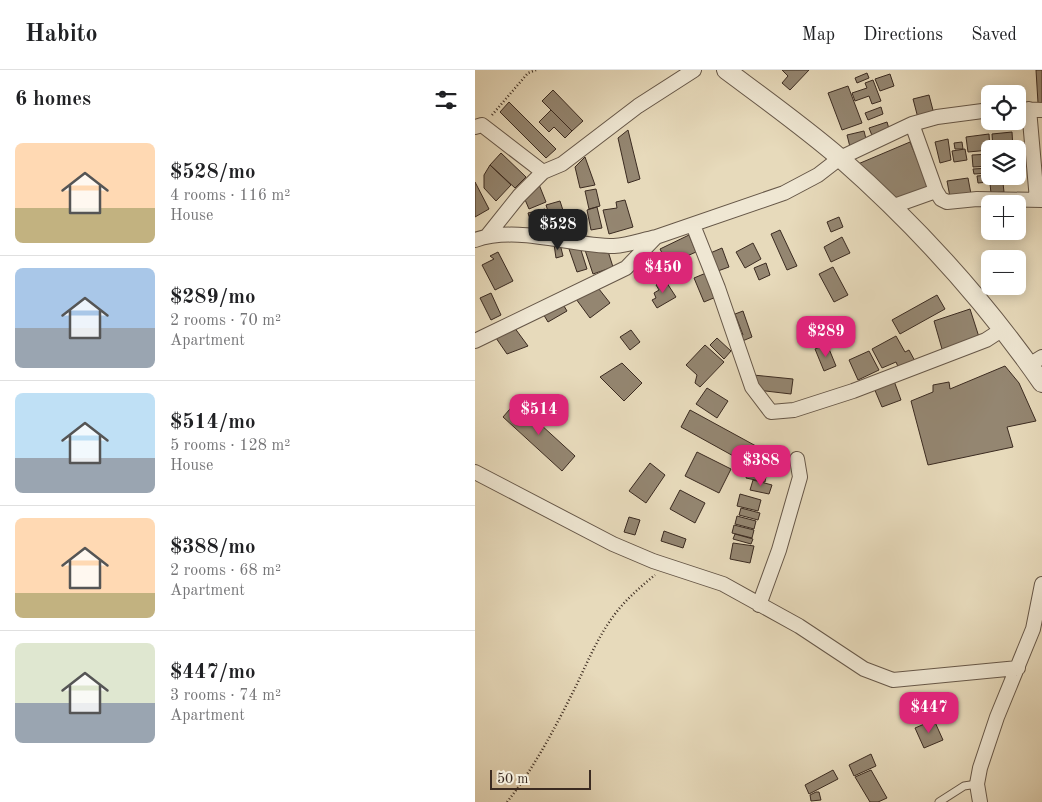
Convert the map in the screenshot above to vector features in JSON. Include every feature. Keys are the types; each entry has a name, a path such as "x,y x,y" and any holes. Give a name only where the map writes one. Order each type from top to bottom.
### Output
{"street":[{"path":"481,238 543,172 562,164 599,134 694,70"},
{"path":"726,70 840,158 891,207 933,249 1003,329 1036,361 1042,384"},
{"path":"912,124 936,191 941,199 947,202 977,199 1039,200 1029,109"},
{"path":"481,238 523,236 616,246 656,237 784,193 818,175 840,158 912,124 937,117 981,111"},
{"path":"479,126 543,172"},
{"path":"891,207 936,191"},
{"path":"693,225 718,288 752,387 764,407 771,412 794,410 853,391 986,340 1003,329"},
{"path":"475,341 626,268 656,237"},
{"path":"759,605 779,550 801,477 797,459"},
{"path":"475,472 613,544 723,584 799,626 864,669 893,680 1018,668"},
{"path":"980,802 977,784 997,717 1033,629 1042,584"}],"lane":[{"path":"939,802 964,786 977,784"}],"path":[{"path":"479,126 528,73 536,70"},
{"path":"507,802 519,788 557,725 596,644 611,619 627,600 667,565"}],"building":[{"path":"782,70 809,70 790,90 782,83 788,76"},
{"path":"1036,70 1042,70 1042,103 1038,103"},
{"path":"867,73 869,78 857,83 855,78"},
{"path":"890,74 894,86 880,91 875,79"},
{"path":"873,80 881,101 872,104 869,96 855,101 852,93 867,88 865,83"},
{"path":"848,86 862,123 842,130 828,93"},
{"path":"553,90 583,121 572,131 542,101"},
{"path":"929,95 934,114 918,118 913,99"},
{"path":"509,102 556,149 546,158 500,112"},
{"path":"881,107 883,114 868,120 865,113"},
{"path":"551,110 572,131 565,138 554,127 549,132 539,122"},
{"path":"887,122 890,132 873,138 869,128"},
{"path":"628,130 640,179 628,183 618,138"},
{"path":"864,131 867,143 850,147 847,135"},
{"path":"1012,132 1012,140 992,140 992,134"},
{"path":"989,134 989,140 981,140 981,151 968,152 966,137"},
{"path":"948,139 951,160 940,163 935,142"},
{"path":"910,142 929,188 901,202 858,164"},
{"path":"962,142 963,149 955,149 954,143"},
{"path":"965,149 967,160 954,162 952,151"},
{"path":"501,153 526,177 515,188 490,165"},
{"path":"981,154 981,167 973,167 972,155"},
{"path":"585,157 595,185 580,188 575,167"},
{"path":"490,165 511,185 496,201 484,188 484,175"},
{"path":"973,169 981,169 981,174 974,174"},
{"path":"977,176 981,176 981,183 978,183"},
{"path":"968,178 971,194 950,197 947,181"},
{"path":"475,182 489,209 475,217"},
{"path":"538,182 546,202 529,209 523,195"},
{"path":"990,185 1003,185 1004,192 991,193"},
{"path":"596,189 600,206 589,209 585,191"},
{"path":"625,200 633,227 609,234 603,210 617,208 616,202"},
{"path":"560,201 569,229 555,233 546,205"},
{"path":"597,207 602,228 591,230 587,210"},
{"path":"545,209 551,231 533,230 528,213"},
{"path":"839,217 843,227 831,232 827,222"},
{"path":"780,230 797,266 787,270 771,234"},
{"path":"689,235 696,252 687,256 689,261 670,269 660,249"},
{"path":"842,237 850,253 831,262 824,247"},
{"path":"753,243 761,259 745,268 736,252"},
{"path":"554,244 560,244 563,256 556,258"},
{"path":"568,246 580,247 587,269 577,272"},
{"path":"607,248 613,267 593,274 585,250"},
{"path":"722,248 729,267 715,272 708,254"},
{"path":"498,252 513,281 495,290 482,265 494,259 490,256"},
{"path":"766,263 770,275 759,280 754,268"},
{"path":"833,267 848,295 834,302 819,274"},
{"path":"706,273 716,297 704,302 694,278"},
{"path":"665,280 676,297 657,308 652,300 656,298 654,293 659,290 656,285"},
{"path":"595,284 610,303 590,318 576,299"},
{"path":"491,293 501,315 491,320 480,298"},
{"path":"937,295 945,309 900,334 892,320"},
{"path":"561,301 567,311 548,322 542,312"},
{"path":"970,309 979,337 942,349 934,321"},
{"path":"743,311 752,337 740,342 738,336 743,335 735,314"},
{"path":"514,327 528,346 507,354 496,338"},
{"path":"631,330 640,342 630,350 620,337"},
{"path":"896,336 905,352 909,350 916,363 900,371 896,362 882,368 872,349"},
{"path":"717,338 731,351 724,359 710,345"},
{"path":"827,344 836,366 824,371 815,349"},
{"path":"705,345 724,362 700,387 695,383 697,375 686,365"},
{"path":"869,351 879,370 858,380 849,360"},
{"path":"622,363 642,383 624,401 600,377"},
{"path":"1005,366 1019,383 1036,421 1007,427 1013,447 928,465 911,401 933,392 933,385 949,382 950,389"},
{"path":"753,375 793,379 791,394 757,390"},
{"path":"894,381 901,400 882,407 874,388"},
{"path":"707,388 728,401 717,418 696,404"},
{"path":"516,402 575,456 562,471 503,417"},
{"path":"690,410 756,446 746,463 681,427"},
{"path":"697,452 731,469 719,493 685,476"},
{"path":"750,461 768,465 765,482 746,478"},
{"path":"650,463 665,475 646,503 629,491"},
{"path":"753,480 772,485 769,494 750,490"},
{"path":"680,490 705,503 695,523 670,509"},
{"path":"740,494 761,500 758,511 737,506"},
{"path":"741,508 760,513 758,520 739,515"},
{"path":"737,516 756,521 754,529 735,524"},
{"path":"629,517 640,520 635,535 624,532"},
{"path":"734,525 754,530 752,538 732,533"},
{"path":"664,531 686,539 683,548 661,541"},
{"path":"735,534 753,539 751,544 733,539"},
{"path":"733,543 754,546 750,563 730,559"},
{"path":"934,720 943,740 924,748 915,728"},
{"path":"871,754 876,766 854,776 849,765"},
{"path":"833,770 838,779 809,794 805,785"},
{"path":"871,770 887,798 878,802 870,802 855,777"},
{"path":"819,792 821,800 811,801 810,795"}]}
